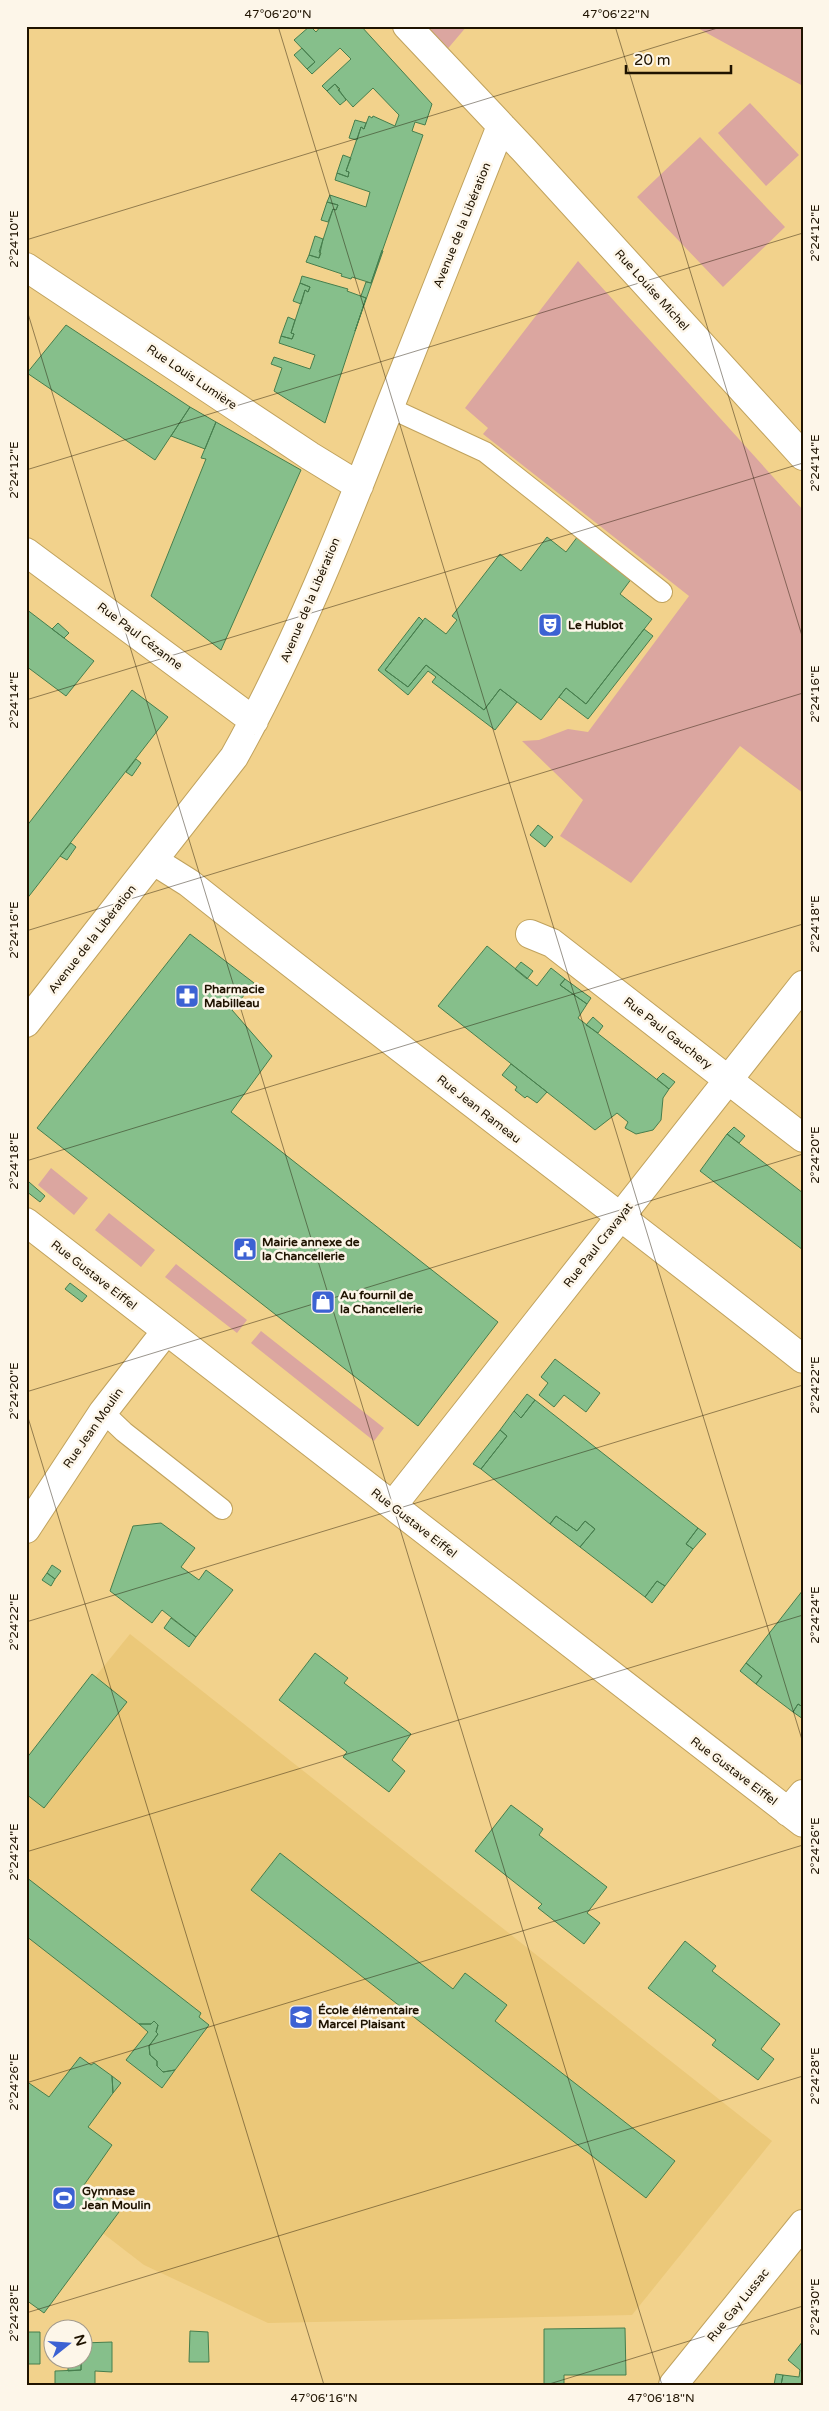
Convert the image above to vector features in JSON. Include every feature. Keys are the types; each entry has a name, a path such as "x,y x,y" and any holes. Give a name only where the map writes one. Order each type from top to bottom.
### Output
{"street":[{"name":"Rue Louise Michel","path":"407,26 803,456"},
{"name":"Avenue de la Libération","path":"26,1023 234,757 254,721 284,660 359,486 501,126"},
{"name":"Rue Louis Lumière","path":"26,267 310,456 359,486"},
{"name":"Rue Paul Cézanne","path":"26,552 254,721"},
{"name":"Rue Jean Rameau","path":"154,861 189,884 803,1359"},
{"name":"Rue Paul Gauchery","path":"530,934 552,943 803,1138"},
{"name":"Rue Paul Cravayat","path":"392,1505 803,985"},
{"name":"Rue Gustave Eiffel","path":"26,1222 490,1583 798,1810"},
{"name":"Rue Jean Moulin","path":"26,1529 103,1412 166,1330"},
{"name":"Rue Gay Lussac","path":"673,2385 803,2224"}],"lane":[{"path":"390,408 485,452 662,592"},
{"path":"103,1412 124,1432 222,1509"}],"shaded area":[{"path":"407,26 467,26 439,59"},
{"path":"694,26 803,26 803,86"},
{"path":"750,103 799,155 766,186 718,133"},
{"path":"700,137 785,227 723,287 637,197"},
{"path":"578,261 803,510 803,793 740,746 631,883 560,836 583,800 522,741 539,740 568,729 588,732 689,596 483,434 488,428 465,408"},
{"path":"51,1168 88,1198 74,1215 38,1185"},
{"path":"109,1213 155,1250 141,1267 95,1230"},
{"path":"176,1264 247,1320 237,1333 165,1277"},
{"path":"261,1331 384,1428 374,1441 251,1343"},
{"path":"130,1634 772,2141 632,2315 268,2323 144,2265 26,2174 26,1762"}],"building":[{"path":"310,26 316,32 321,26 361,26 432,104 425,125 415,122 412,131 423,135 371,283 352,277 351,279 341,276 342,274 306,262 309,255 319,258 321,253 319,252 333,209 336,210 338,205 327,202 330,195 366,207 370,192 335,180 337,173 348,177 349,172 346,171 361,127 364,129 369,116 395,126 399,115 373,88 353,107 335,84 327,91 322,86 351,59 340,48 312,74 307,69 315,62 294,40"},
{"path":"302,48 315,62 307,69 294,55"},
{"path":"335,84 346,100 340,105 327,91"},
{"path":"355,120 366,123 364,129 361,127 357,140 349,138"},
{"path":"343,155 351,158 346,171 349,172 348,177 337,173"},
{"path":"327,202 338,205 336,210 333,209 328,222 321,220"},
{"path":"315,236 323,239 319,258 309,255"},
{"path":"383,251 355,331 366,298 361,296 366,282 371,283"},
{"path":"302,276 348,289 347,291 366,298 325,423 274,391 282,368 271,364 274,357 310,369 315,355 279,343 281,336 292,339 294,334 291,333 305,290 308,292 310,287 300,283"},
{"path":"300,283 310,287 308,292 305,290 301,304 293,301"},
{"path":"288,317 295,320 291,333 294,334 292,339 281,336"},
{"path":"66,325 190,407 155,460 27,373"},
{"path":"190,407 216,422 205,449 171,436"},
{"path":"216,422 301,470 221,650 151,596 206,459 201,458"},
{"name":"Le Hublot","path":"578,536 632,578 620,594 652,619 586,704 566,688 541,720 500,689 484,710 426,665 408,687 385,670 425,618 446,634 457,620 452,616 500,554 521,571 547,537 566,552"},
{"path":"26,609 94,661 66,696 26,666"},
{"path":"419,617 423,621 385,670 408,687 426,665 484,710 500,689 517,702 495,730 432,682 436,677 428,671 408,695 378,670"},
{"path":"58,623 69,633 64,638 52,629"},
{"path":"644,629 653,636 588,719 559,697 566,688 586,704"},
{"path":"132,690 168,717 26,900 26,827"},
{"path":"136,759 141,763 132,776 126,772"},
{"path":"538,825 553,837 545,847 530,835"},
{"path":"71,843 76,847 67,860 60,856"},
{"path":"190,934 254,983 232,1010 272,1056 231,1112 498,1322 418,1426 37,1128"},
{"path":"487,946 537,986 551,968 565,979 560,985 587,1004 578,1018 669,1089 663,1098 661,1120 653,1130 636,1134 625,1128 628,1122 617,1113 595,1130 438,1006"},
{"path":"521,962 533,971 527,979 515,969"},
{"path":"565,979 591,998 587,1004 560,985"},
{"path":"593,1017 603,1026 598,1033 586,1025"},
{"path":"511,1064 547,1092 537,1103 527,1096 525,1098 515,1090 517,1087 502,1075"},
{"path":"663,1073 675,1082 669,1089 657,1079"},
{"path":"734,1127 745,1136 739,1143 727,1134"},
{"path":"727,1134 803,1193 803,1250 700,1171"},
{"path":"29,1182 45,1196 40,1202 26,1191"},
{"path":"70,1283 87,1296 82,1302 65,1289"},
{"path":"555,1359 600,1393 586,1412 564,1395 554,1407 539,1395 548,1383 541,1377"},
{"path":"527,1394 535,1400 521,1418 514,1411"},
{"path":"535,1400 698,1528 686,1544 693,1549 665,1586 657,1581 645,1597 580,1547 595,1529 585,1521 577,1531 556,1516 550,1524 481,1469 507,1436 500,1430 514,1411 521,1418"},
{"path":"500,1430 507,1436 481,1469 473,1464"},
{"path":"556,1516 577,1531 585,1521 595,1529 580,1547 550,1524"},
{"path":"161,1523 195,1548 181,1567 199,1580 206,1570 233,1590 196,1637 162,1610 152,1623 110,1591 133,1526"},
{"path":"698,1528 706,1534 693,1549 686,1544"},
{"path":"52,1565 61,1571 55,1579 47,1573"},
{"path":"47,1573 55,1579 51,1586 42,1580"},
{"path":"657,1581 665,1586 652,1603 645,1597"},
{"path":"803,1590 803,1707 798,1704 793,1712 756,1684 762,1676 746,1663"},
{"path":"171,1618 196,1637 189,1647 164,1628"},
{"path":"315,1653 348,1678 344,1683 411,1734 392,1760 405,1771 389,1792 343,1757 347,1752 279,1700"},
{"path":"746,1663 762,1676 756,1684 740,1671"},
{"path":"92,1674 127,1702 44,1808 26,1794 26,1759"},
{"path":"798,1704 803,1707 803,1719 793,1712"},
{"path":"511,1805 543,1829 539,1835 607,1887 587,1913 600,1923 584,1944 538,1908 542,1904 475,1851"},
{"name":"École élémentaire Marcel Plaisant","path":"280,1853 453,1989 465,1973 507,2005 495,2021 675,2161 646,2198 251,1890"},
{"path":"26,1877 201,2013 199,2017 209,2025 175,2070 163,2072 157,2066 157,2061 150,2055 149,2046 158,2034 156,2032 158,2025 154,2021 151,2024 139,2024 26,1936"},
{"path":"685,1941 716,1966 712,1971 780,2024 761,2049 774,2059 758,2080 712,2045 716,2040 648,1988"},
{"path":"154,2021 158,2025 156,2032 158,2034 149,2046 150,2055 157,2061 157,2066 163,2072 175,2070 162,2088 126,2060 148,2032 139,2024 151,2024"},
{"name":"Gymnase Jean Moulin","path":"80,2057 91,2065 94,2063 112,2076 113,2093 88,2127 112,2145 84,2185 119,2212 44,2313 26,2300 26,2081 49,2097"},
{"path":"112,2076 121,2083 113,2093"},
{"path":"625,2328 626,2375 564,2375 564,2385 544,2385 544,2329"},
{"path":"190,2331 208,2332 209,2362 189,2362"},
{"path":"26,2332 40,2332 40,2364 26,2364"},
{"path":"803,2341 803,2385 781,2385 783,2375 799,2377 800,2370 788,2360"},
{"path":"112,2342 112,2372 95,2371 95,2385 55,2385 55,2371 92,2368 92,2343"},
{"path":"68,2368 81,2368 81,2370 68,2371"},
{"path":"776,2374 783,2375 781,2385 774,2385"}],"place":[{"name":"Le Hublot","path":"550,625"},
{"name":"Pharmacie Mabilleau","path":"187,996"},
{"name":"Mairie annexe de la Chancellerie","path":"245,1249"},
{"name":"Au fournil de la Chancellerie","path":"323,1302"},
{"name":"École élémentaire Marcel Plaisant","path":"301,2017"},
{"name":"Gymnase Jean Moulin","path":"64,2198"}]}
